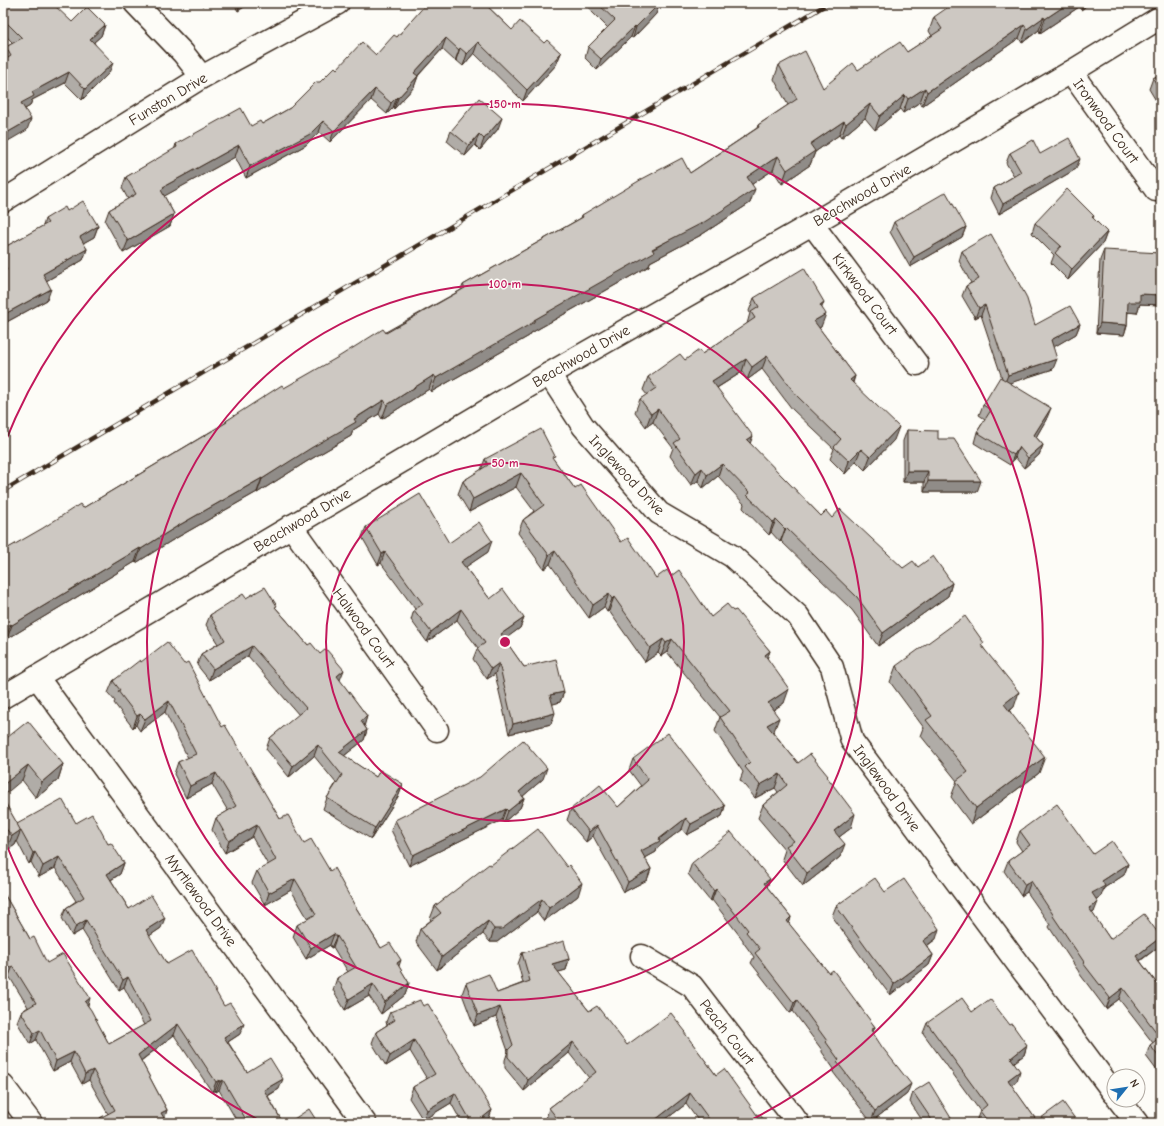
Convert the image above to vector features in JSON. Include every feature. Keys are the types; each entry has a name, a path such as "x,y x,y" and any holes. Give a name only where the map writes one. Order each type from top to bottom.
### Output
{"street":[{"path":"135,3 183,53 202,78"},
{"name":"Funston Drive","path":"3,201 202,78 338,3"},
{"name":"Beachwood Drive","path":"3,697 549,374 812,224 1071,72 1161,17"},
{"name":"Ironwood Court","path":"1071,72 1156,190"},
{"name":"Kirkwood Court","path":"812,224 917,364"},
{"name":"Inglewood Drive","path":"549,374 583,426 658,513 732,556 798,616 832,667 852,741 1106,1082"},
{"name":"Halwood Court","path":"291,526 437,730"},
{"name":"Myrtlewood Drive","path":"37,677 365,1123"},
{"name":"Peach Court","path":"642,956 692,986 798,1123"},
{"path":"3,1086 31,1123"},
{"path":"1125,1108 1137,1123"}],"building":[{"path":"3,3 52,3 72,22 87,7 105,25 90,39 113,63 85,89 69,72 32,92 34,96 21,103 31,119 3,135 3,61 11,56 6,47 22,38 3,19"},
{"path":"427,3 484,3 512,30 520,21 544,43 547,40 561,53 527,90 478,42 467,54 460,48 459,50 446,38 414,73 418,76 398,98 397,97 391,103 375,89 334,131 323,121 310,134 250,166 239,145 163,187 164,188 161,190 174,214 128,241 109,210 136,194 126,177 177,147 176,144 241,108 251,126 260,121 262,124 290,108 316,82 320,82 335,67 337,69 362,42 376,55 394,35 397,37"},
{"path":"597,3 660,3 601,59 588,47 615,20"},
{"path":"954,3 1069,3 1045,19 1044,17 1027,29 1024,25 927,92 925,88 908,99 905,95 880,116 870,104 846,124 844,121 810,144 815,151 787,170 778,156 747,177 755,189 706,221 652,249 654,252 436,378 434,375 387,405 384,400 354,419 356,422 262,479 176,527 141,549 140,548 12,625 11,624 3,628 3,551 43,528 80,504 83,508 227,422 226,421 282,385 284,388 383,329 386,333 465,288 463,285 583,217 582,215 642,179 682,158 690,173 759,127 758,125 797,99 779,65 805,51 823,88 853,63 858,70 900,42 907,52 942,29 934,17"},
{"path":"1161,74 1161,92 1153,78"},
{"path":"479,98 502,118 484,139 479,134 469,146 451,131"},
{"path":"1069,138 1080,159 1003,204 994,188 1021,172 1010,153 1033,140 1040,154"},
{"path":"1067,189 1094,216 1092,217 1107,232 1072,269 1055,253 1061,246 1035,223"},
{"path":"946,192 966,227 914,257 894,222"},
{"path":"83,201 98,226 80,237 87,249 43,274 51,289 3,315 3,272 7,270 3,263 3,248 48,223 45,219 65,207 67,211"},
{"path":"991,234 1026,296 1035,325 1070,306 1080,324 1051,340 1057,359 1008,375 985,305 979,308 966,286 979,279 962,251"},
{"path":"1104,250 1161,253 1161,295 1140,294 1140,302 1128,302 1127,325 1100,323"},
{"path":"804,268 824,302 820,305 826,314 814,321 855,376 850,380 899,427 870,457 861,449 849,461 834,447 841,439 797,396 767,356 752,367 746,359 712,381 753,436 747,440 821,516 826,511 832,518 840,509 903,568 913,561 918,567 933,556 952,583 883,633 857,597 786,528 785,529 776,520 773,522 747,495 750,493 722,464 707,475 702,468 696,473 674,443 680,439 658,409 651,414 640,399 656,388 648,377 680,354 685,360 699,350 702,354 755,318 751,312 759,307 754,298"},
{"path":"1000,377 1051,408 1034,435 1043,445 1028,458 1019,447 1014,455 977,432 991,410 983,405"},
{"path":"541,429 555,456 552,457 575,489 581,485 621,542 628,538 656,578 667,570 671,576 679,570 711,617 727,604 733,611 736,610 770,651 765,655 789,689 768,703 779,718 767,725 798,763 810,754 855,814 834,831 845,844 807,873 786,846 794,841 763,805 787,785 780,774 760,785 745,767 750,762 720,717 730,711 672,639 666,643 663,639 650,648 614,597 612,599 609,594 593,605 555,551 549,555 523,520 544,505 521,473 473,499 463,481 488,465 485,459"},
{"path":"907,430 938,431 938,439 954,439 981,481 928,481 928,471 907,471"},
{"path":"420,494 449,543 479,522 492,541 461,562 490,599 503,589 524,618 501,634 524,667 556,659 564,692 550,695 555,713 513,724 499,663 491,669 477,649 485,643 461,609 431,632 414,610 423,604 385,552 382,554 366,527"},
{"path":"265,587 277,606 275,607 308,645 311,643 320,654 326,649 344,670 337,676 367,716 361,721 367,730 339,752 376,777 380,770 403,784 375,828 327,798 342,775 318,745 293,766 270,738 306,708 252,646 213,669 201,654 225,640 210,615 243,594 246,598"},
{"path":"965,616 984,643 981,645 1019,692 1004,704 1045,757 976,808 956,781 968,772 926,720 932,716 896,666"},
{"path":"167,642 184,664 188,662 222,727 225,725 280,819 288,815 304,843 311,839 330,871 334,868 381,948 390,943 401,960 397,963 409,983 385,1002 373,984 349,999 337,978 356,967 337,936 336,937 334,934 311,948 297,925 316,914 295,879 269,893 257,871 276,860 257,825 229,841 216,818 236,806 216,773 190,786 178,762 196,754 169,701 145,719 140,714 137,716 118,691 120,690 113,681 140,660 141,662"},
{"path":"28,721 63,764 42,782 28,765 3,785 3,741"},
{"path":"668,733 725,806 691,824 686,818 659,839 660,841 641,851 651,869 628,882 597,825 589,832 571,809 600,785 618,807 648,780 633,759"},
{"path":"523,740 547,768 519,792 524,798 508,811 506,809 413,855 395,820 480,777"},
{"path":"3,799 21,830 12,836 3,825"},
{"path":"62,799 76,823 92,814 108,844 111,843 124,863 107,874 129,909 151,895 165,918 146,930 167,964 192,950 224,1006 230,1003 244,1024 224,1037 247,1072 270,1058 283,1079 264,1090 283,1123 248,1123 223,1080 216,1082 178,1024 138,1055 167,1110 161,1113 167,1123 103,1123 100,1118 115,1110 93,1070 85,1074 74,1052 56,1061 40,1030 34,1033 21,1012 36,1003 13,966 5,970 3,967 3,892 30,939 34,937 47,963 63,954 90,998 85,1002 91,1010 109,1044 151,1021 128,977 123,980 86,920 76,926 66,908 84,897 59,857 43,866 35,852 33,853 17,824"},
{"path":"1057,804 1093,854 1112,841 1128,864 1102,881 1105,886 1092,893 1098,902 1089,908 1110,939 1144,914 1161,937 1136,956 1161,989 1161,1060 1150,1045 1160,1037 1123,988 1110,998 1083,963 1084,962 1031,881 1025,885 1008,861 1030,845 1020,831"},
{"path":"538,829 567,867 569,865 582,883 549,908 542,899 502,929 494,929 488,921 442,957 420,929 441,913 435,906 489,864 491,865"},
{"path":"731,832 770,879 764,883 791,917 787,921 829,973 833,970 875,1027 871,1030 882,1047 911,1084 875,1111 837,1062 839,1060 826,1042 827,1041 797,1000 794,1003 755,953 760,949 746,932 748,930 716,889 714,891 692,863"},
{"path":"875,878 885,892 904,879 939,929 923,941 933,955 894,984 836,906"},
{"path":"564,941 569,959 552,964 589,1011 597,1006 627,1045 671,1013 716,1075 724,1069 757,1115 759,1114 767,1123 712,1123 690,1093 655,1120 658,1123 561,1123 549,1108 596,1072 573,1042 528,1080 508,1057 508,1050 513,1045 500,1007 478,1015 466,983 489,974 497,993 530,981 522,953"},
{"path":"962,998 972,1012 990,999 1010,1025 1012,1024 1027,1045 1011,1058 1020,1071 1008,1080 1037,1121 1063,1102 1078,1123 989,1123 980,1111 987,1105 927,1023"},
{"path":"420,1000 423,1006 428,1004 492,1110 476,1123 472,1123 455,1093 427,1110 413,1087 435,1074 414,1040 390,1056 376,1032 395,1020 390,1012"},
{"path":"929,1082 954,1123 934,1123 913,1092"},
{"path":"309,1109 318,1123 288,1123"}],"railway":[{"path":"3,491 829,3"}]}
